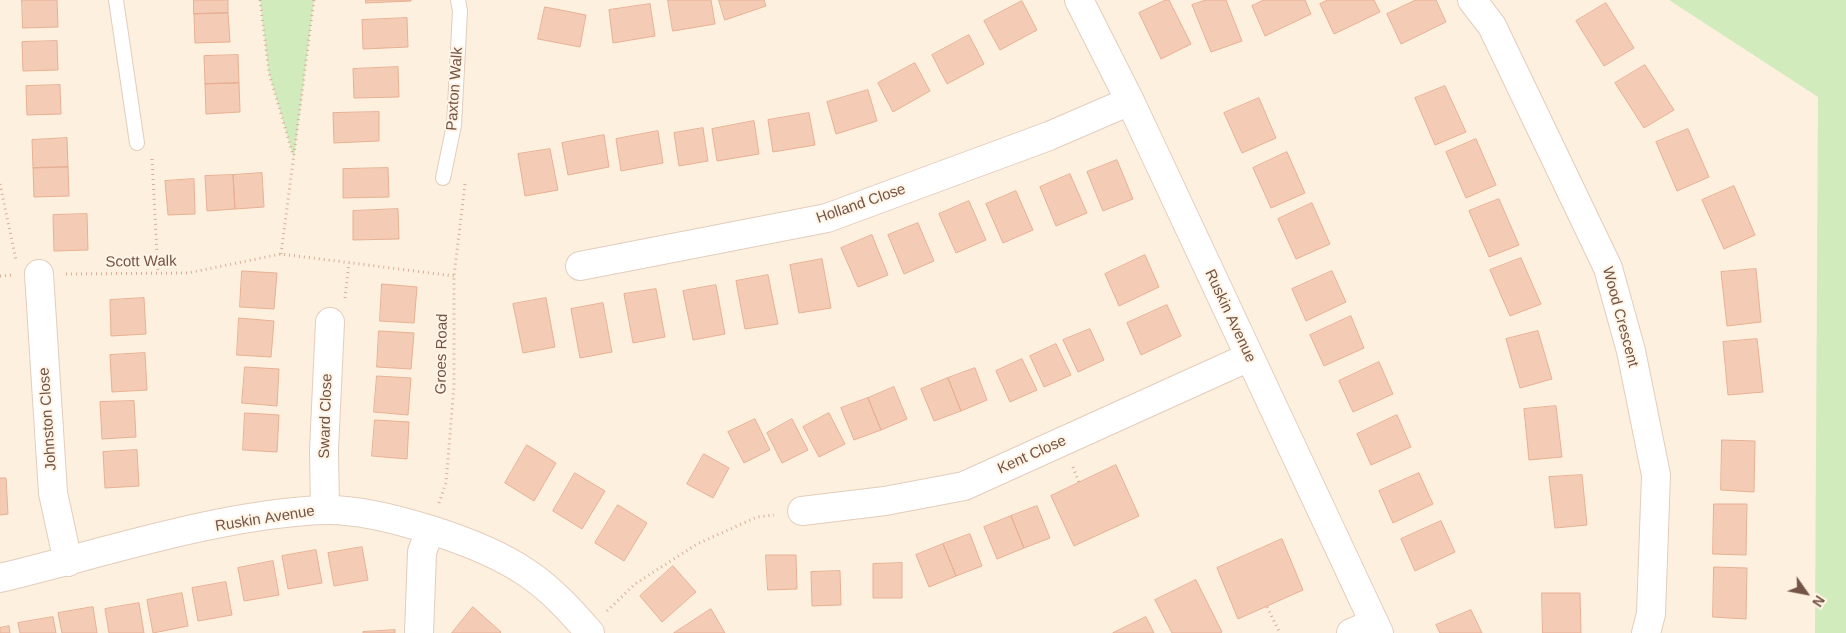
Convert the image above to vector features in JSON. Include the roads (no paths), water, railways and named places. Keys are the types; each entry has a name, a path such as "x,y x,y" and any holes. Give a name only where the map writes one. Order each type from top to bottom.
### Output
{"street":[{"name":"Ruskin Avenue","path":"1079,0 1130,101 1250,356 1368,630"},
{"name":"Wood Crescent","path":"1472,0 1492,26 1608,268 1630,351 1656,475 1651,614 1646,633"},
{"name":"Holland Close","path":"580,266 827,218 1049,136 1130,101"},
{"name":"Johnston Close","path":"29,275 53,493 68,562"},
{"name":"Sward Close","path":"325,510 324,450 330,322"},
{"name":"Kent Close","path":"802,512 885,501 964,486 1250,356"},
{"name":"Ruskin Avenue","path":"0,578 188,532 271,515 325,510 374,516 430,530 498,555 528,573 568,608 589,632"},
{"path":"419,633 422,552 430,530"}],"lane":[{"path":"116,0 137,143"},
{"name":"Paxton Walk","path":"443,178 454,125 460,11 458,0"}]}
